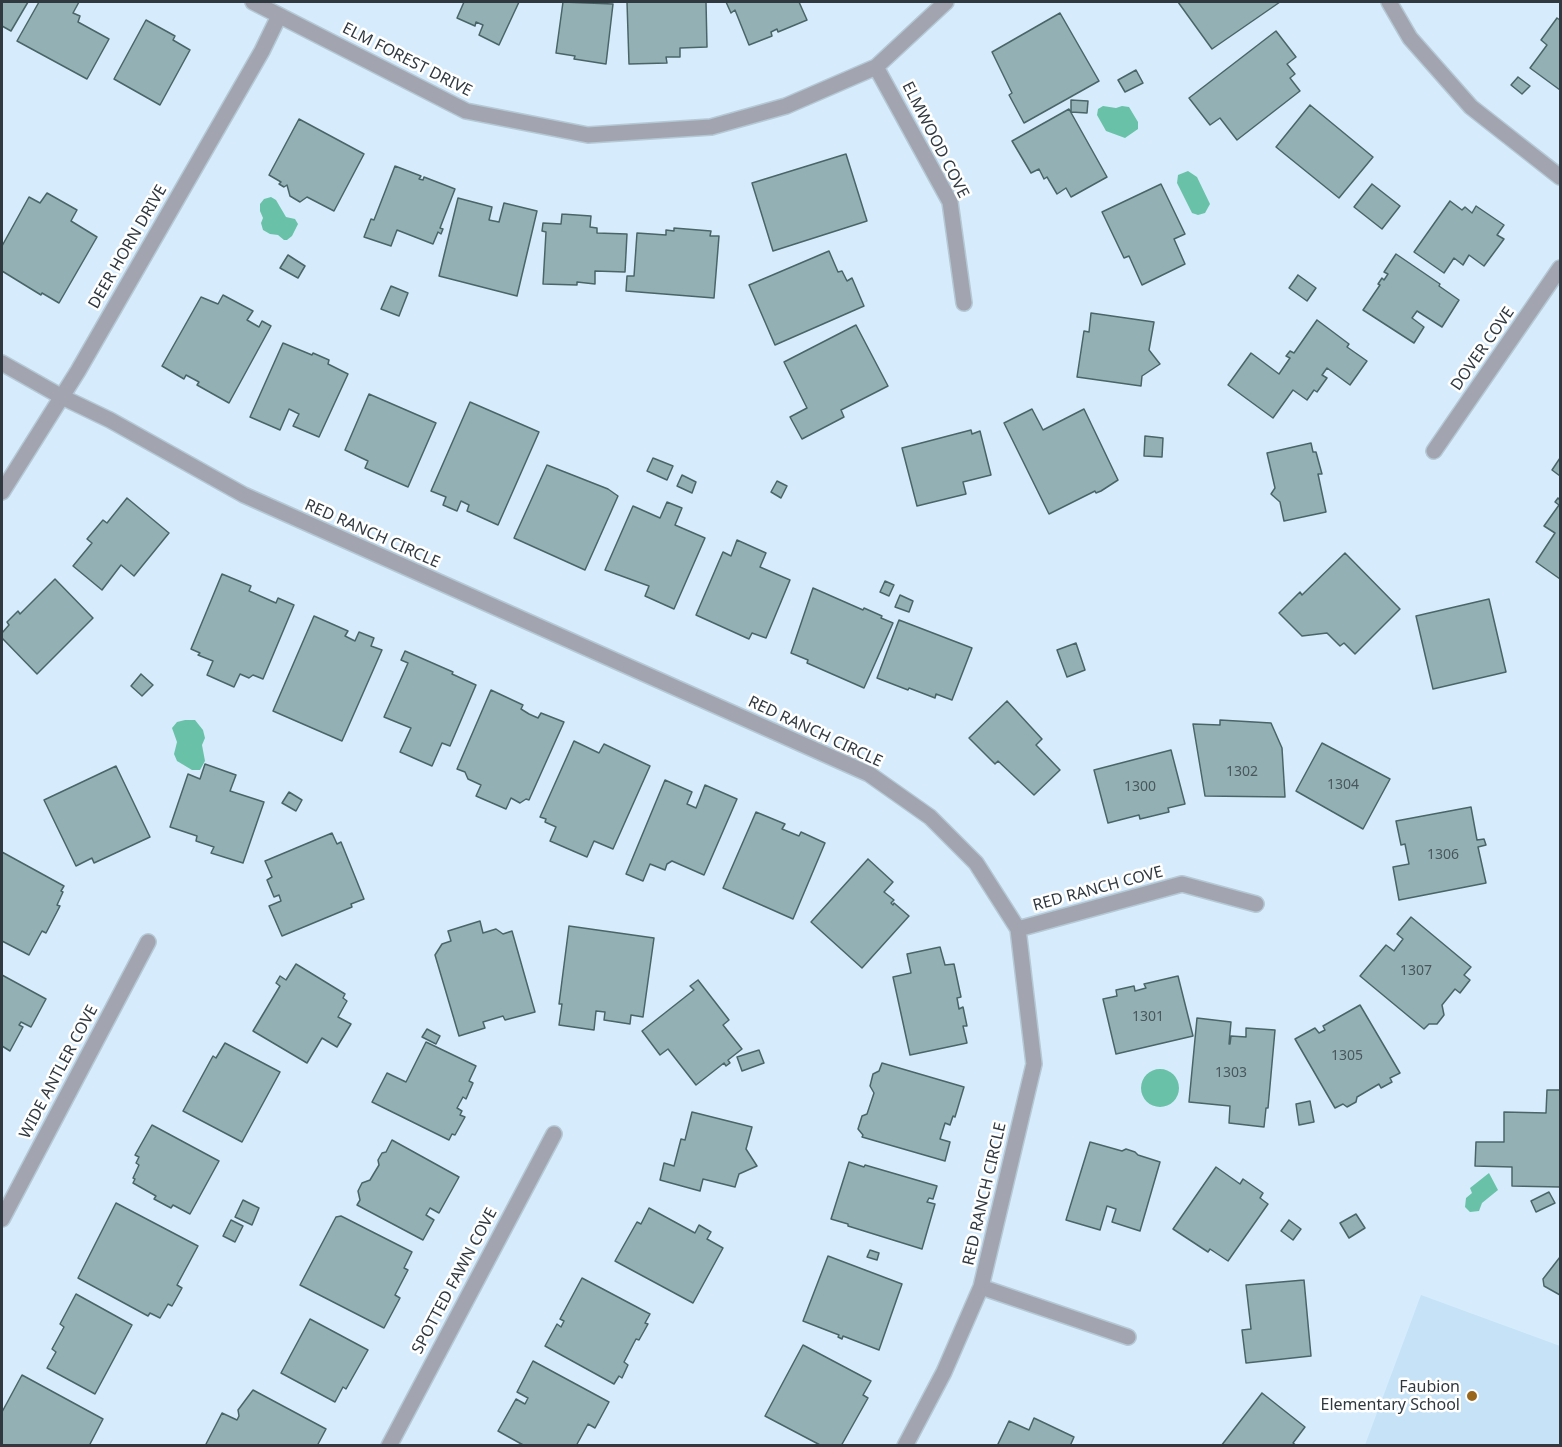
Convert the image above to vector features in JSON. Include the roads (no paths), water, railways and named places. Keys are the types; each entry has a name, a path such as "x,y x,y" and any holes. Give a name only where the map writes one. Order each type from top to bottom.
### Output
{"street":[{"name":"ELM FOREST DRIVE","path":"253,2 466,111 588,135 711,127 786,106 876,67 946,2"},
{"path":"1389,2 1410,38 1471,107 1560,177"},
{"name":"DEER HORN DRIVE","path":"2,492 62,397 256,61 279,16"},
{"name":"ELMWOOD COVE","path":"876,67 950,202 964,303"},
{"name":"DOVER COVE","path":"1434,451 1560,268"},
{"name":"RED RANCH CIRCLE","path":"2,363 244,495 869,774 930,817 976,863 1018,929 1034,1064 981,1287 944,1372 905,1446"},
{"name":"RED RANCH COVE","path":"1018,929 1182,884 1256,904"},
{"name":"WIDE ANTLER COVE","path":"2,1219 148,942"},
{"name":"SPOTTED FAWN COVE","path":"388,1446 554,1134"},
{"path":"981,1287 1128,1337"}],"place":[{"name":"Faubion Elementary School","path":"1472,1396"}]}
